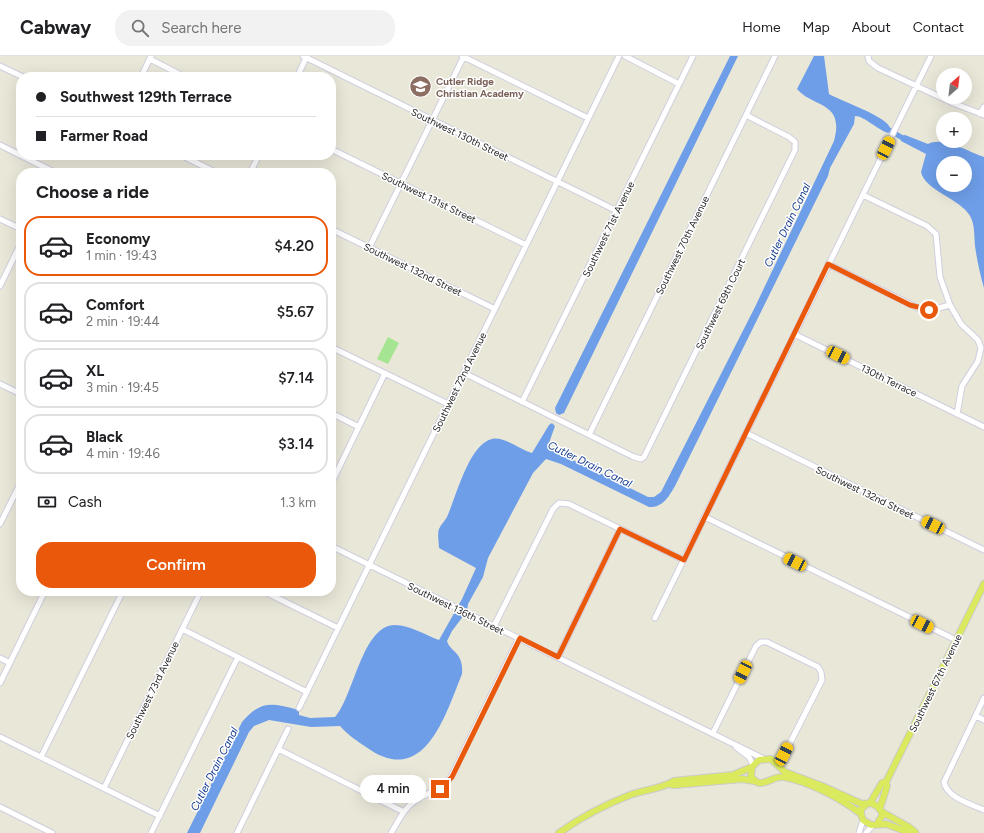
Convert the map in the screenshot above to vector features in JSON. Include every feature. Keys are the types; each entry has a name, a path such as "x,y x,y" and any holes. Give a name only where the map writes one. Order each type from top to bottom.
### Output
{"main road":[{"name":"Southwest 67th Avenue","path":"862,817 868,804 882,784 886,782 956,640 981,598 984,584"},
{"path":"558,833 580,819 609,804 643,791 680,780 733,775 752,766 762,758 773,760 785,772 881,810 915,832"},
{"path":"752,766 751,773 754,781"},
{"path":"772,779 778,766"},
{"path":"669,784 674,785 742,779 764,784 772,779 784,777 802,783 838,799 862,817 875,824 889,824 908,832 915,832"},
{"name":"Southwest 67th Avenue","path":"875,824 881,819 881,810 887,786 886,782"}],"street":[{"path":"369,248 463,56 588,118"},
{"name":"Southwest 72nd Avenue","path":"299,708 619,56"},
{"path":"625,56 679,84"},
{"name":"Southwest 71st Avenue","path":"522,402 693,56"},
{"name":"Southwest 70th Avenue","path":"589,435 774,56"},
{"path":"654,618 684,560 931,56"},
{"path":"299,72 305,57"},
{"name":"Southwest 130th Street","path":"305,57 335,72"},
{"path":"143,72 150,58 176,72"},
{"path":"868,58 876,67 982,115 984,107"},
{"path":"0,66 16,74"},
{"name":"Southwest 130th Street","path":"336,72 617,211"},
{"name":"Southwest 69th Court","path":"589,435 640,459 646,455 779,185 796,146 786,135 746,115"},
{"path":"0,145 16,153"},
{"name":"Southwest 131st Street","path":"336,152 526,245"},
{"path":"30,160 46,168"},
{"path":"191,160 207,168"},
{"path":"863,195 927,226 934,232 938,241 940,277 950,305 961,324 978,340 982,350 978,361 962,386 957,414"},
{"path":"0,219 16,227"},
{"name":"Southwest 132nd Street","path":"336,232 495,309"},
{"path":"0,285 16,253"},
{"path":"828,264 920,309 931,310 950,305"},
{"name":"130th Terrace","path":"794,334 984,427"},
{"path":"336,348 448,404"},
{"path":"336,473 385,373"},
{"path":"464,373 589,435"},
{"path":"0,384 16,392"},
{"path":"336,416 359,427"},
{"name":"Southwest 132nd Street","path":"746,433 984,550"},
{"path":"0,524 16,492"},
{"path":"494,626 553,509 558,503 569,504 684,560"},
{"path":"705,517 956,640"},
{"path":"558,657 620,529"},
{"name":"Southwest 136th Street","path":"336,548 762,758"},
{"path":"0,683 43,596"},
{"path":"41,758 121,596"},
{"name":"Southwest 73rd Avenue","path":"104,788 198,596"},
{"path":"273,596 338,628"},
{"path":"182,629 307,692"},
{"path":"390,833 404,812 416,800 440,789 452,777 520,638"},
{"path":"713,733 756,646 764,642 820,669 822,680 784,754"},
{"path":"151,833 238,657"},
{"path":"0,658 10,663"},
{"path":"984,698 945,779 946,787 954,795 984,810"},
{"path":"976,716 984,720"},
{"path":"237,833 288,729"},
{"path":"0,737 160,816"},
{"name":"Southwest 136th Street","path":"732,744 748,756 752,766"},
{"path":"278,749 404,812"},
{"path":"0,807 52,833"},
{"path":"859,833 862,817"},
{"path":"866,833 875,824"}],"green space":[{"path":"388,337 399,343 388,364 377,359"}],"water":[{"path":"730,56 738,56 564,413 559,415 556,413 555,408"},
{"path":"814,56 824,56 829,94 873,114 881,119 890,128 888,133 863,118 855,116 854,124 830,168 828,176 675,486 665,501 658,506 649,507 561,464 546,459 533,473 488,558 483,577 468,604 467,611 452,631 447,641 461,661 462,674 448,709 429,742 417,753 403,759 386,758 366,747 349,735 340,726 311,727 269,720 254,726 249,732 200,833 187,833 242,722 248,715 266,705 279,705 295,709 299,711 299,715 310,718 335,717 342,707 360,663 374,636 384,628 401,625 439,640 462,599 476,568 439,548 438,531 447,517 464,472 477,450 484,443 492,439 507,441 532,453 549,425 552,423 555,426 549,443 551,449 648,497 654,497 661,492 755,307 834,141 836,128 835,119 831,112 826,107 811,100 797,89"},
{"path":"905,135 928,144 936,142 936,148 961,148 984,157 984,288 975,246 974,226 972,219 959,204 939,192 972,192 972,156 936,156 936,190 924,179 921,172 926,154 901,141 901,136"}],"waterway":[{"path":"884,127 906,140"}],"place":[{"name":"Cutler Ridge Christian Academy","path":"420,87"}],"route":[{"path":"440,789 452,777 520,638 558,657 620,529 684,560 828,264 910,305 920,309 929,310"}],"water label":[{"name":"Cutler Drain Canal","path":"787,225"},
{"name":"Cutler Drain Canal","path":"590,464"},
{"name":"Cutler Drain Canal","path":"214,769"}]}
